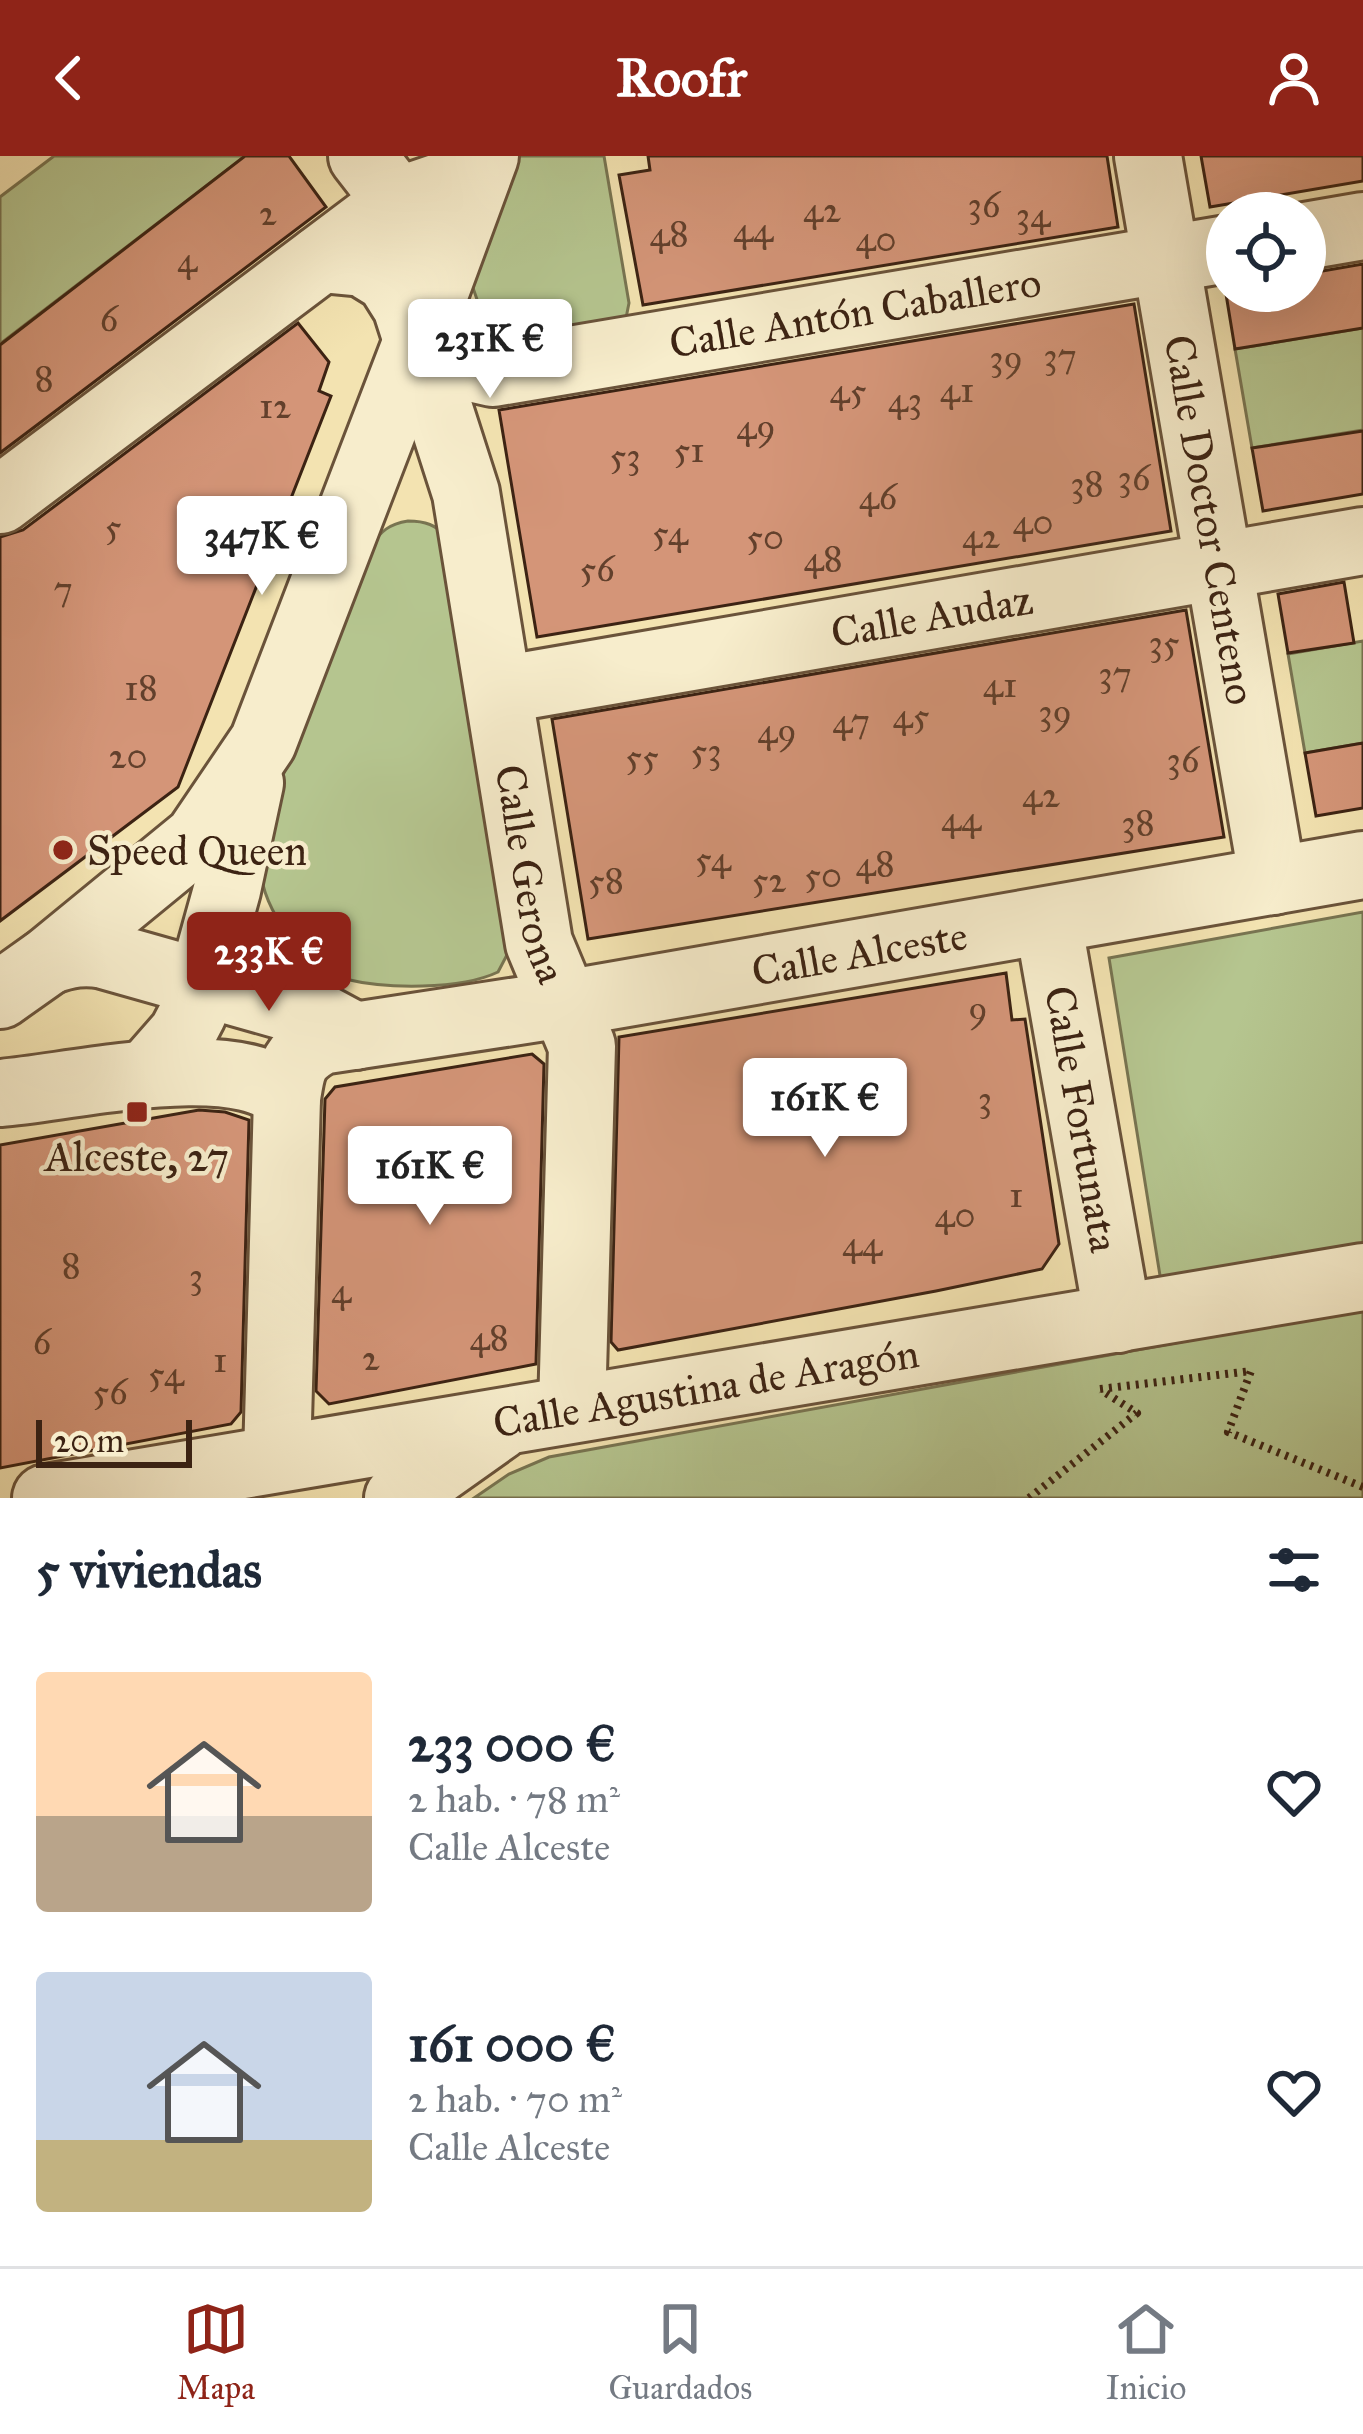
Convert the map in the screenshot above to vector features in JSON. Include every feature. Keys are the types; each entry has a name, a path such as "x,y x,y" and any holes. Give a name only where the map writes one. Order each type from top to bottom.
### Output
{"street":[{"name":"Calle Doctor Centeno","path":"1148,156 1196,254 1219,567 1273,881"},
{"path":"0,500 321,260 380,178 481,165 263,742 203,984 182,1034 147,1074"},
{"path":"380,178 445,263"},
{"path":"1326,232 1363,226"},
{"name":"Calle Antón Caballero","path":"417,340 471,368 493,373 1196,254"},
{"name":"Calle Gerona","path":"321,260 363,263 389,279 406,306 466,493 539,943 583,1046 572,1409"},
{"path":"358,490 396,458 416,455 435,461 466,493"},
{"name":"Calle Audaz","path":"500,690 1363,541"},
{"path":"24,978 198,838 263,742"},
{"name":"Calle Alceste","path":"24,978 68,954 90,952 336,1025 564,1004 1363,865"},
{"path":"227,890 234,928 245,952 271,983 336,1025"},
{"name":"Calle Fortunata","path":"1048,921 1118,1319"},
{"name":"Calle Alceste","path":"287,1098 292,1064 336,1025"},
{"path":"0,1093 147,1074 231,1073 257,1078 277,1087 287,1098 225,1474"},
{"name":"Calle Agustina de Aragón","path":"46,1498 225,1474 572,1409 1363,1277"},
{"path":"398,1498 506,1421"}],"path":[{"path":"1100,1389 1251,1370 1228,1432 1363,1486"},
{"path":"1029,1498 1137,1413"}],"green space":[{"path":"54,156 245,156 0,344 0,197"},
{"path":"518,156 604,156 629,303 626,318 522,336 493,325 482,314 472,285 473,267"},
{"path":"1363,328 1363,430 1252,448 1235,349"},
{"path":"408,521 430,524 448,537 508,953 498,972 423,986 345,979 316,963 277,918 261,868 277,792 370,547 386,529"},
{"path":"1363,641 1363,743 1305,753 1288,654"},
{"path":"1363,912 1363,1251 1162,1288 1109,958"},
{"path":"1363,1309 1363,1498 474,1498 509,1474 549,1457"}],"building":[{"path":"245,156 289,156 326,207 0,453 0,345"},
{"path":"648,156 1107,156 1118,227 643,305 619,175 650,170"},
{"path":"1201,156 1363,156 1363,181 1298,192 1207,192"},
{"path":"1363,264 1363,328 1235,349 1229,312 1326,312 1326,270"},
{"path":"1134,304 1171,531 537,637 499,410"},
{"path":"298,323 329,362 319,391 331,396 178,787 0,921 0,537 23,530"},
{"path":"1363,431 1363,494 1263,511 1252,448"},
{"path":"1344,582 1354,643 1288,653 1278,594"},
{"path":"1186,610 1224,837 588,939 552,719"},
{"path":"1363,743 1363,808 1316,816 1305,753"},
{"path":"1006,973 1012,1020 1025,1019 1059,1244 1042,1269 618,1350 611,1342 619,1037"},
{"path":"532,1054 544,1064 536,1364 329,1404 316,1391 325,1099 335,1087"},
{"path":"199,1110 249,1120 241,1412 231,1424 0,1468 0,1145"}],"place":[{"name":"Speed Queen","path":"63,850"},
{"name":"Alceste, 27","path":"137,1112"}]}
